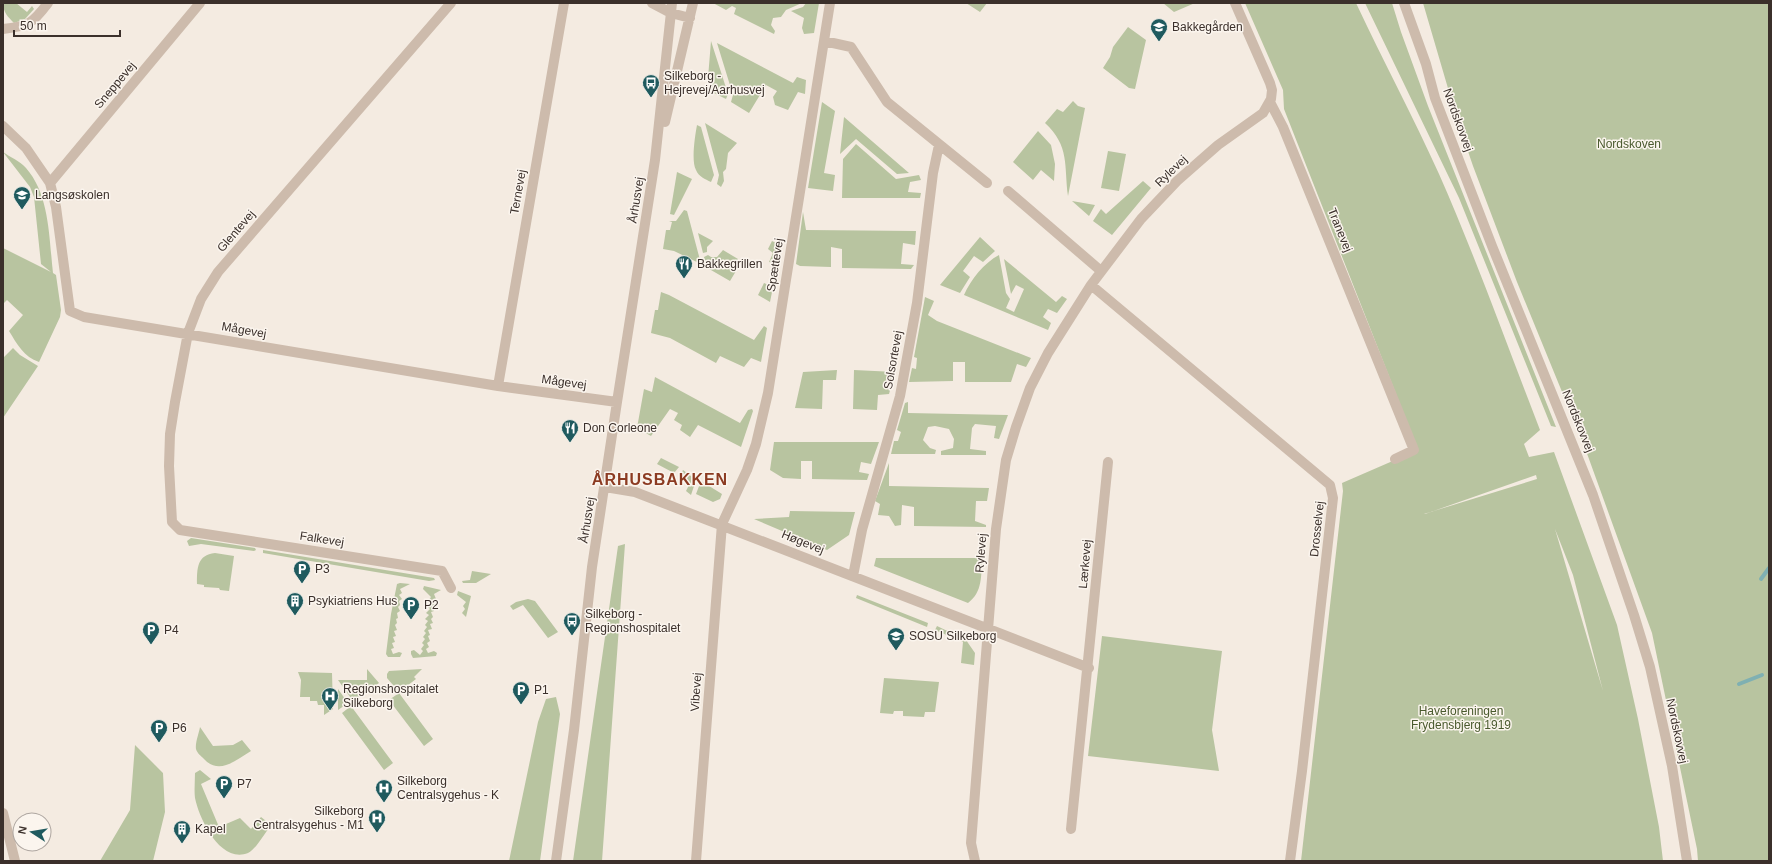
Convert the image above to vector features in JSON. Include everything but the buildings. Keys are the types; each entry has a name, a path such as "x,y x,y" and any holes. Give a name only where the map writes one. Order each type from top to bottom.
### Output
{"street":[{"path":"3,29 28,25 35,20 48,3"},
{"name":"Sneppevej","path":"50,183 200,3"},
{"name":"Glentevej","path":"180,530 172,522 169,466 170,434 188,333 201,300 218,272 451,3"},
{"name":"Ternevej","path":"498,386 564,3"},
{"path":"652,3 671,8 690,18"},
{"name":"Århusvej","path":"655,160 693,3"},
{"name":"Spættevej","path":"722,524 747,470 756,444 768,393 830,3"},
{"name":"Tranevej","path":"1235,3 1270,83 1272,90 1270,102 1278,114 1414,450 1395,459"},
{"name":"Nordskovvej","path":"1404,3 1426,64 1435,98 1492,246 1593,495 1634,615 1650,666 1670,758 1680,811 1687,861"},
{"name":"Århusvej","path":"556,861 574,730 592,567 605,487 616,402 655,160 671,8"},
{"path":"824,41 851,47 887,102 987,183"},
{"name":"Rylevej","path":"975,861 971,843 997,522 1006,460 1030,388 1048,353 1091,285 1141,219 1177,181 1218,145 1262,113 1270,102"},
{"name":"Mågevej","path":"3,126 26,148 50,183 56,207 70,311 84,317 188,333 498,386 616,402"},
{"name":"Solsortevej","path":"853,576 862,530 900,396 917,303 933,173 939,145"},
{"path":"1008,191 1101,271"},
{"name":"Drosselvej","path":"1091,285 1323,480 1331,489 1333,498 1302,771 1290,861"},
{"name":"Lærkevej","path":"1071,829 1108,462"},
{"name":"Høgevej","path":"605,487 635,492 722,524 988,630"},
{"name":"Vibevej","path":"696,861 722,524"},
{"name":"Falkevej","path":"180,530 442,571 451,588"},
{"path":"988,630 1088,668"},
{"path":"3,813 15,861"}],"green space":[{"path":"3,3 16,3 27,12 32,6 34,9 25,19 14,23 5,12"},
{"path":"713,3 802,3 786,10 781,17 773,18 771,25 775,31 774,34 734,14 736,8 732,6 726,10"},
{"path":"806,3 819,3 814,33 804,34 802,28 804,18 791,11 803,7"},
{"path":"966,3 987,3 980,12"},
{"path":"1163,3 1195,3 1174,12"},
{"name":"Haveforeningen Frydensbjerg 1919","path":"1245,3 1356,3 1419,131 1453,206 1540,430 1524,444 1529,457 1554,452 1617,625 1638,719 1659,827 1663,861 1301,861 1343,491 1342,483 1418,450 1284,109 1283,90","holes":["1536,475 1537,479 1432,511","1555,529 1573,575 1603,691"]},
{"path":"1365,3 1392,3 1428,106 1556,427 1551,426 1459,198"},
{"name":"Nordskoven","path":"1423,3 1769,3 1769,861 1698,861 1697,849 1652,633 1585,448 1517,282 1473,166 1457,119"},
{"path":"1128,27 1146,40 1135,89 1129,88 1103,68 1110,57 1113,47"},
{"path":"711,41 728,94 726,99 712,92 708,78"},
{"path":"717,43 793,83 797,77 806,80 805,94 798,92 788,110 775,105 773,97 777,91 766,85 749,113 731,102 733,95"},
{"path":"1073,101 1078,106 1085,108 1068,196 1066,166 1062,148 1059,140 1045,123 1057,109 1063,112"},
{"path":"822,102 835,111 824,173 835,175 833,191 808,188"},
{"path":"844,117 909,173 897,174 856,139 840,154"},
{"path":"705,123 737,143 728,153 726,169 723,172 724,181 721,187 717,184 719,175"},
{"path":"697,125 701,127 714,175 711,182 700,176 695,166 694,148"},
{"path":"1038,131 1051,145 1055,164 1054,181 1041,170 1033,180 1013,162"},
{"path":"856,144 896,179 919,175 921,180 910,182 908,192 921,193 920,198 842,198 843,159"},
{"path":"1108,151 1126,154 1119,191 1101,188"},
{"path":"3,152 24,166 34,179 40,191 47,218 53,273 56,275 61,310 60,317 39,362 29,357 25,353 9,331 23,315 7,300 3,304 3,248 51,272 41,264 34,197 30,187"},
{"path":"677,172 692,179 674,215 670,214"},
{"path":"1143,181 1151,188 1112,235 1093,221 1101,209 1106,214"},
{"path":"1072,201 1095,205 1089,216"},
{"path":"684,210 687,211 700,260 699,263 674,251 663,249 666,230 670,230 672,222 669,221 676,221"},
{"path":"803,212 806,230 916,231 915,245 903,243 901,264 914,265 911,269 842,268 842,249 831,247 831,267 800,266 796,264"},
{"path":"698,233 713,241 707,247 707,252 703,253"},
{"path":"980,237 995,251 983,262 974,256 963,271 970,277 960,293 940,285"},
{"path":"772,241 780,245 778,264 769,262 773,253 768,249"},
{"path":"723,250 738,259 734,268 736,271 730,281 704,266 704,257 708,255 711,257 717,257"},
{"path":"999,255 1006,293 1010,299 1006,308 1014,312 1024,289 1016,285 1011,294 1004,259 1056,302 1062,296 1067,299 1057,313 1048,309 1043,317 1051,323 1048,330 964,295 978,272 988,262"},
{"path":"764,283 773,287 770,302 758,295"},
{"path":"661,292 754,340 764,326 767,328 761,362 751,358 744,367 720,356 716,363 670,338 651,333 655,310 658,310"},
{"path":"925,297 934,301 928,315 937,321 1031,358 1026,367 1017,364 1011,382 965,382 965,362 953,362 953,381 909,382 912,368 916,369 917,358 914,357"},
{"path":"13,348 20,355 38,366 3,418 3,358"},
{"path":"837,370 836,380 823,380 822,409 795,408 803,372"},
{"path":"854,370 895,372 889,394 878,395 877,410 853,409"},
{"path":"655,377 740,423 748,410 752,409 753,411 741,447 698,425 690,437 680,430 682,425 674,420 678,413 670,409 651,436 637,428 644,389 652,392"},
{"path":"908,402 908,413 1008,415 999,439 994,438 996,426 975,424 972,428 970,449 986,451 986,455 941,455 941,451 953,448 954,439 949,429 935,426 928,427 923,440 930,448 936,450 935,454 891,454 894,441 898,441 901,432 897,430 905,403"},
{"path":"774,442 879,442 871,464 861,462 859,472 869,474 867,480 812,479 812,461 801,461 801,479 783,478 770,470"},
{"path":"661,458 679,467 674,473 657,464"},
{"path":"889,463 889,486 989,488 987,501 976,501 975,521 986,525 986,527 914,526 914,507 902,505 901,525 895,526 889,516 878,515 880,504 875,501"},
{"path":"683,470 696,480 691,495 686,491 690,483 679,478"},
{"path":"701,481 722,494 720,499 713,502 696,494"},
{"path":"790,511 855,512 849,535 827,550 754,519 789,517"},
{"path":"191,538 255,548 256,550 254,551 201,544 189,546 187,541"},
{"path":"625,544 602,861 573,861 618,546"},
{"path":"263,550 434,578 435,580 429,581 263,553"},
{"path":"215,553 234,556 229,591 220,590 219,588 204,587 204,585 197,584 197,573 201,559 209,554"},
{"path":"876,558 982,558 979,588 973,599 968,603 874,566"},
{"path":"472,571 491,574 476,583 463,583 462,581 470,580"},
{"path":"397,584 410,584 400,589 402,593 399,595 402,599 399,601 400,605 398,607 400,611 397,613 398,618 396,619 397,623 395,625 397,630 394,631 396,636 393,637 395,642 392,643 394,648 391,649 393,654 399,652 402,653 400,657 388,657 386,654 391,614"},
{"path":"424,586 441,590 434,594 436,599 434,600 435,605 432,606 434,611 431,612 433,617 431,619 433,623 430,624 432,629 428,630 430,641 427,643 429,647 426,649 428,653 434,651 437,653 436,656 413,658 411,651 414,650 420,655 423,651 421,649 424,645 422,643 425,639 423,637 426,633 424,631 427,627 425,625 428,621 425,619 429,615 426,613 430,609 428,607 431,603 428,601 431,597 423,589"},
{"path":"458,591 471,596 466,617 462,613 465,609 463,606 466,602 457,595"},
{"path":"857,595 928,623 927,627 856,598"},
{"path":"528,599 535,601 558,632 548,638 523,605 513,610 510,606 516,602"},
{"path":"937,626 966,640 975,653 974,665 961,663 963,642 935,630"},
{"path":"1102,636 1222,651 1212,730 1219,771 1088,756"},
{"path":"367,669 379,683 353,701 338,680 367,680"},
{"path":"422,669 414,677 416,679 399,692 387,678 389,671"},
{"path":"298,672 332,673 333,709 324,715 324,705 318,705 317,701 310,701 310,697 300,697 301,680"},
{"path":"884,678 939,682 935,712 925,712 924,717 903,716 903,711 894,711 893,714 880,713"},
{"path":"338,689 348,703 338,710"},
{"path":"399,693 433,739 424,746 389,700"},
{"path":"556,697 560,714 540,861 509,861 538,722 546,699"},
{"path":"351,706 393,763 384,770 342,713"},
{"path":"200,727 213,746 233,745 242,740 251,751 227,765 215,766 210,764 197,752 196,749"},
{"path":"135,745 163,773 165,812 153,861 100,861 130,810"},
{"path":"200,770 211,779 201,784 219,827 240,818 251,829 261,817 271,825 257,844 248,853 238,855 228,852 212,837 206,827 197,807 195,798 195,773"}],"waterway":[{"path":"1761,579 1769,568"},
{"path":"1739,684 1762,675"}],"place":[{"name":"Bakkegården","path":"1159,42"},
{"name":"Silkeborg - Hejrevej/Aarhusvej","path":"651,98"},
{"name":"Langsøskolen","path":"22,210"},
{"name":"Bakkegrillen","path":"684,279"},
{"name":"Don Corleone","path":"570,443"},
{"name":"P3","path":"302,584"},
{"name":"Psykiatriens Hus","path":"295,616"},
{"name":"P2","path":"411,620"},
{"name":"Silkeborg - Regionshospitalet","path":"572,636"},
{"name":"P4","path":"151,645"},
{"name":"SOSU Silkeborg","path":"896,651"},
{"name":"P1","path":"521,705"},
{"name":"Regionshospitalet Silkeborg","path":"330,711"},
{"name":"P6","path":"159,743"},
{"name":"P7","path":"224,799"},
{"name":"Silkeborg Centralsygehus - K","path":"384,803"},
{"name":"Silkeborg Centralsygehus - M1","path":"377,833"},
{"name":"Kapel","path":"182,844"}],"district":[{"name":"ÅRHUSBAKKEN","path":"660,479"}]}
